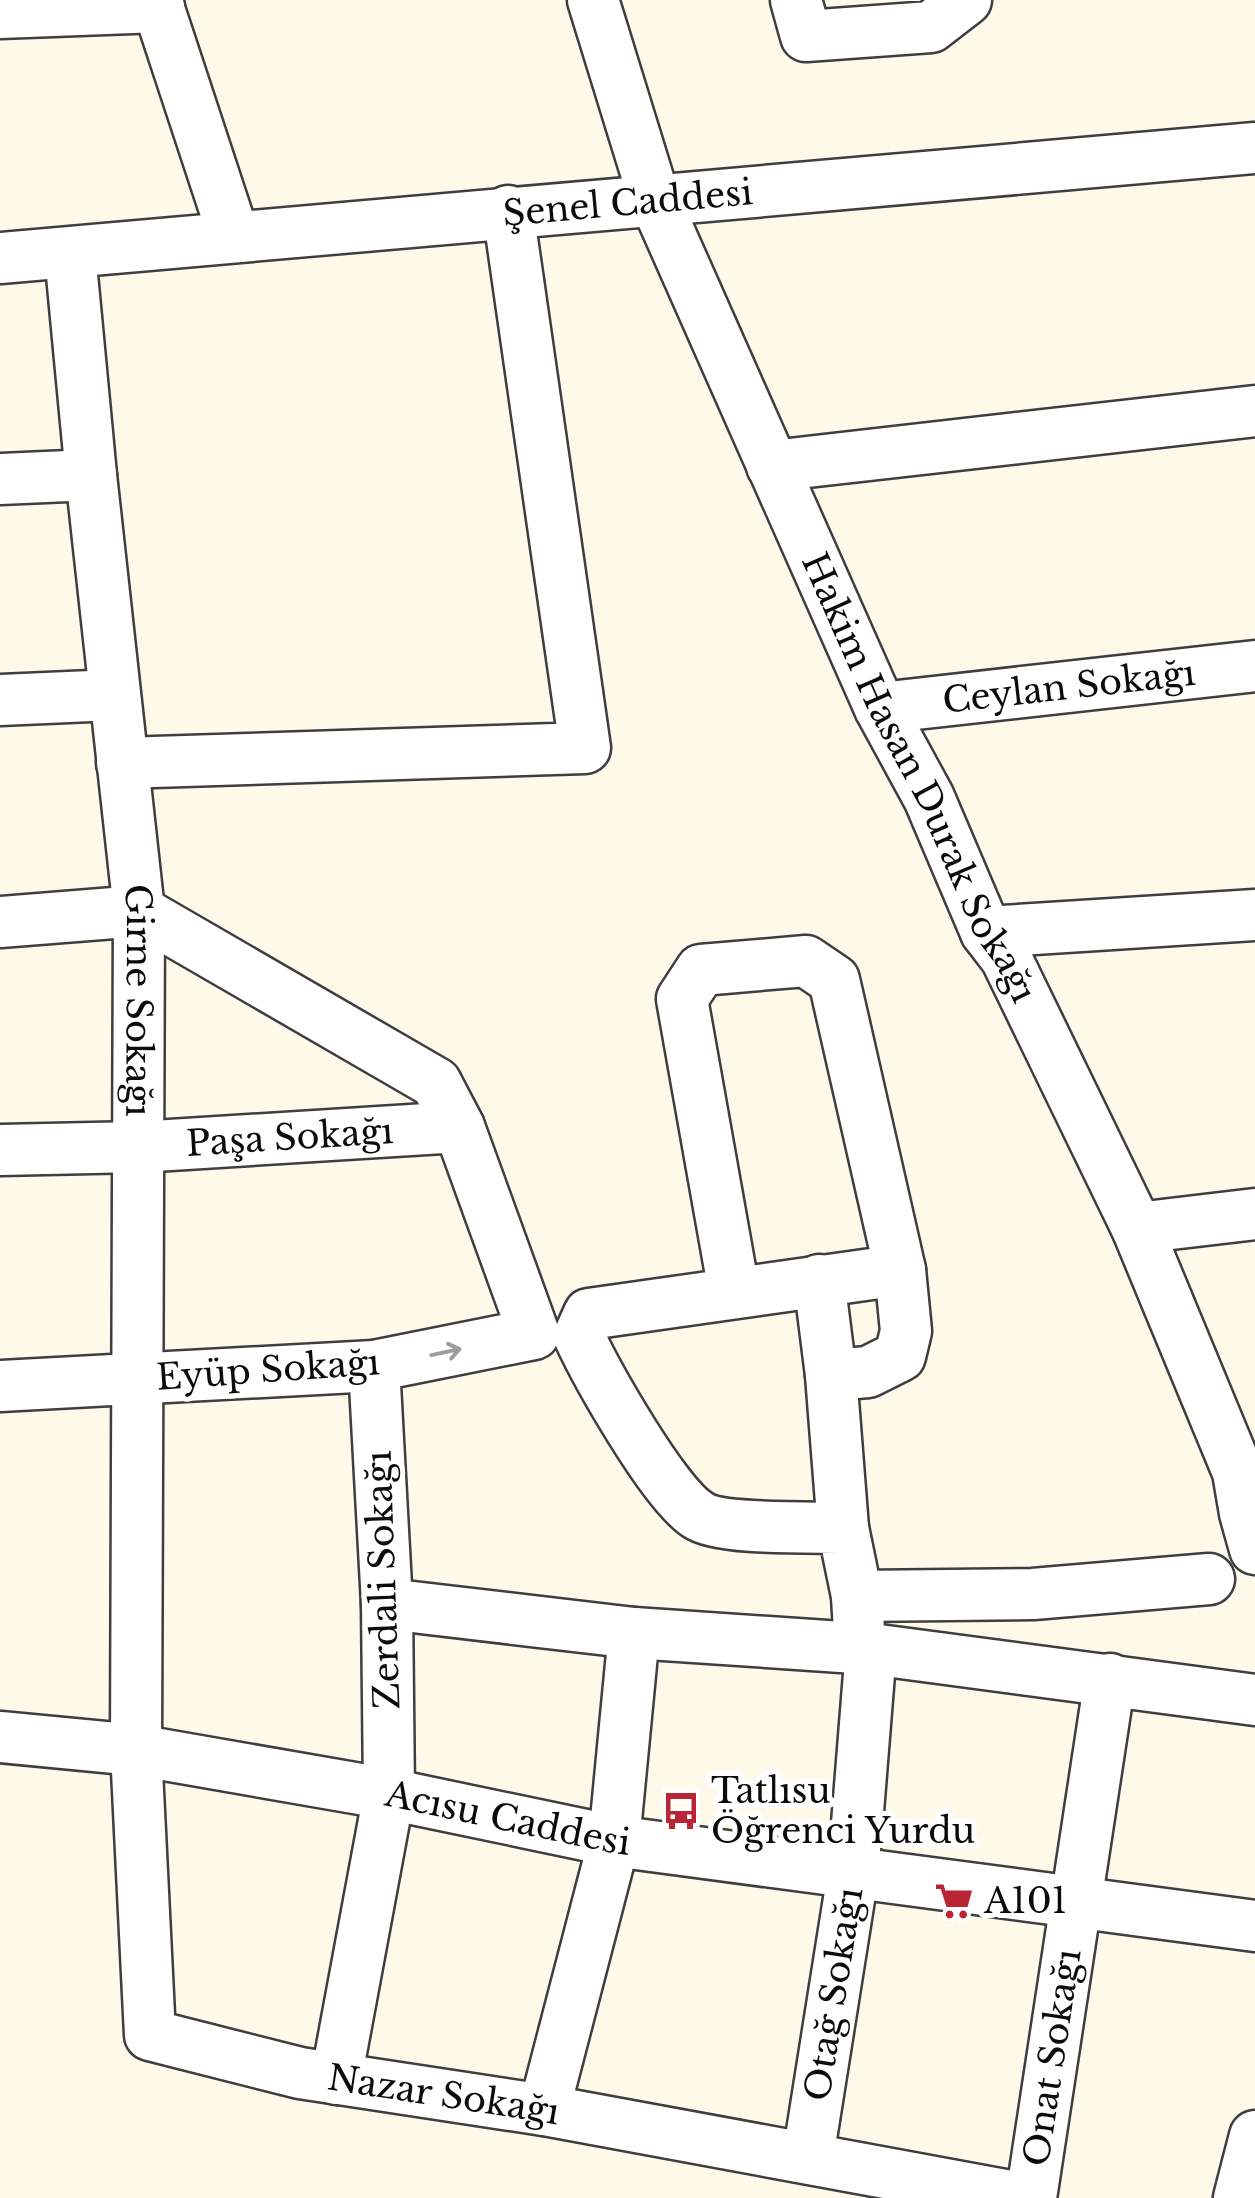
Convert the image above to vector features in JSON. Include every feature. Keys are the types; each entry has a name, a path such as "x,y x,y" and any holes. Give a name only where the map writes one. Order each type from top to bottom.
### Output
{"street":[{"name":"Hakim Hasan Durak Sokağı","path":"592,0 654,198 772,466 880,708 929,798 986,932 1006,958 1137,1228 1247,1470 1245,1514 1255,1549"},
{"path":"796,0 806,36 932,27 966,0"},
{"path":"0,13 158,4 234,237"},
{"name":"Şenel Caddesi","path":"0,258 1255,148"},
{"path":"122,763 586,748 508,211"},
{"name":"Girne Sokağı","path":"70,254 139,910 136,1750"},
{"path":"772,466 1255,411"},
{"path":"0,479 91,475"},
{"name":"Ceylan Sokağı","path":"880,708 1255,666"},
{"path":"0,700 114,695"},
{"path":"0,922 139,910 436,1083 460,1127"},
{"path":"986,932 1255,915"},
{"path":"734,1291 682,1000 700,970 806,961 834,980 900,1270 906,1331 900,1356 868,1372 831,1375"},
{"name":"Paşa Sokağı","path":"0,1150 138,1147 460,1127"},
{"name":"Eyüp Sokağı","path":"0,1386 374,1366 534,1334 460,1127"},
{"path":"1137,1228 1255,1214"},
{"path":"843,1528 733,1524 699,1517 663,1475 597,1375 579,1336 588,1314 900,1270"},
{"name":"Otağ Sokağı","path":"808,2157 853,1874 866,1649 843,1528 819,1280"},
{"name":"Zerdali Sokağı","path":"336,2078 389,1794 387,1604 374,1366"},
{"path":"857,1596 1034,1594 1209,1578"},
{"path":"387,1604 634,1633 866,1649 1255,1700"},
{"path":"544,2110 614,1841 634,1633"},
{"name":"Onat Sokağı","path":"1031,2198 1110,1679"},
{"name":"Acısu Caddesi","path":"0,1736 136,1750 389,1794 614,1841 1255,1926"},
{"name":"Nazar Sokağı","path":"136,1750 150,2035 300,2073 544,2110 808,2157 887,2186 1021,2198"},
{"path":"1239,2198 1255,2136"}],"place":[{"name":"Tatlısu Öğrenci Yurdu","path":"681,1811"},
{"name":"A101","path":"954,1901"}]}
